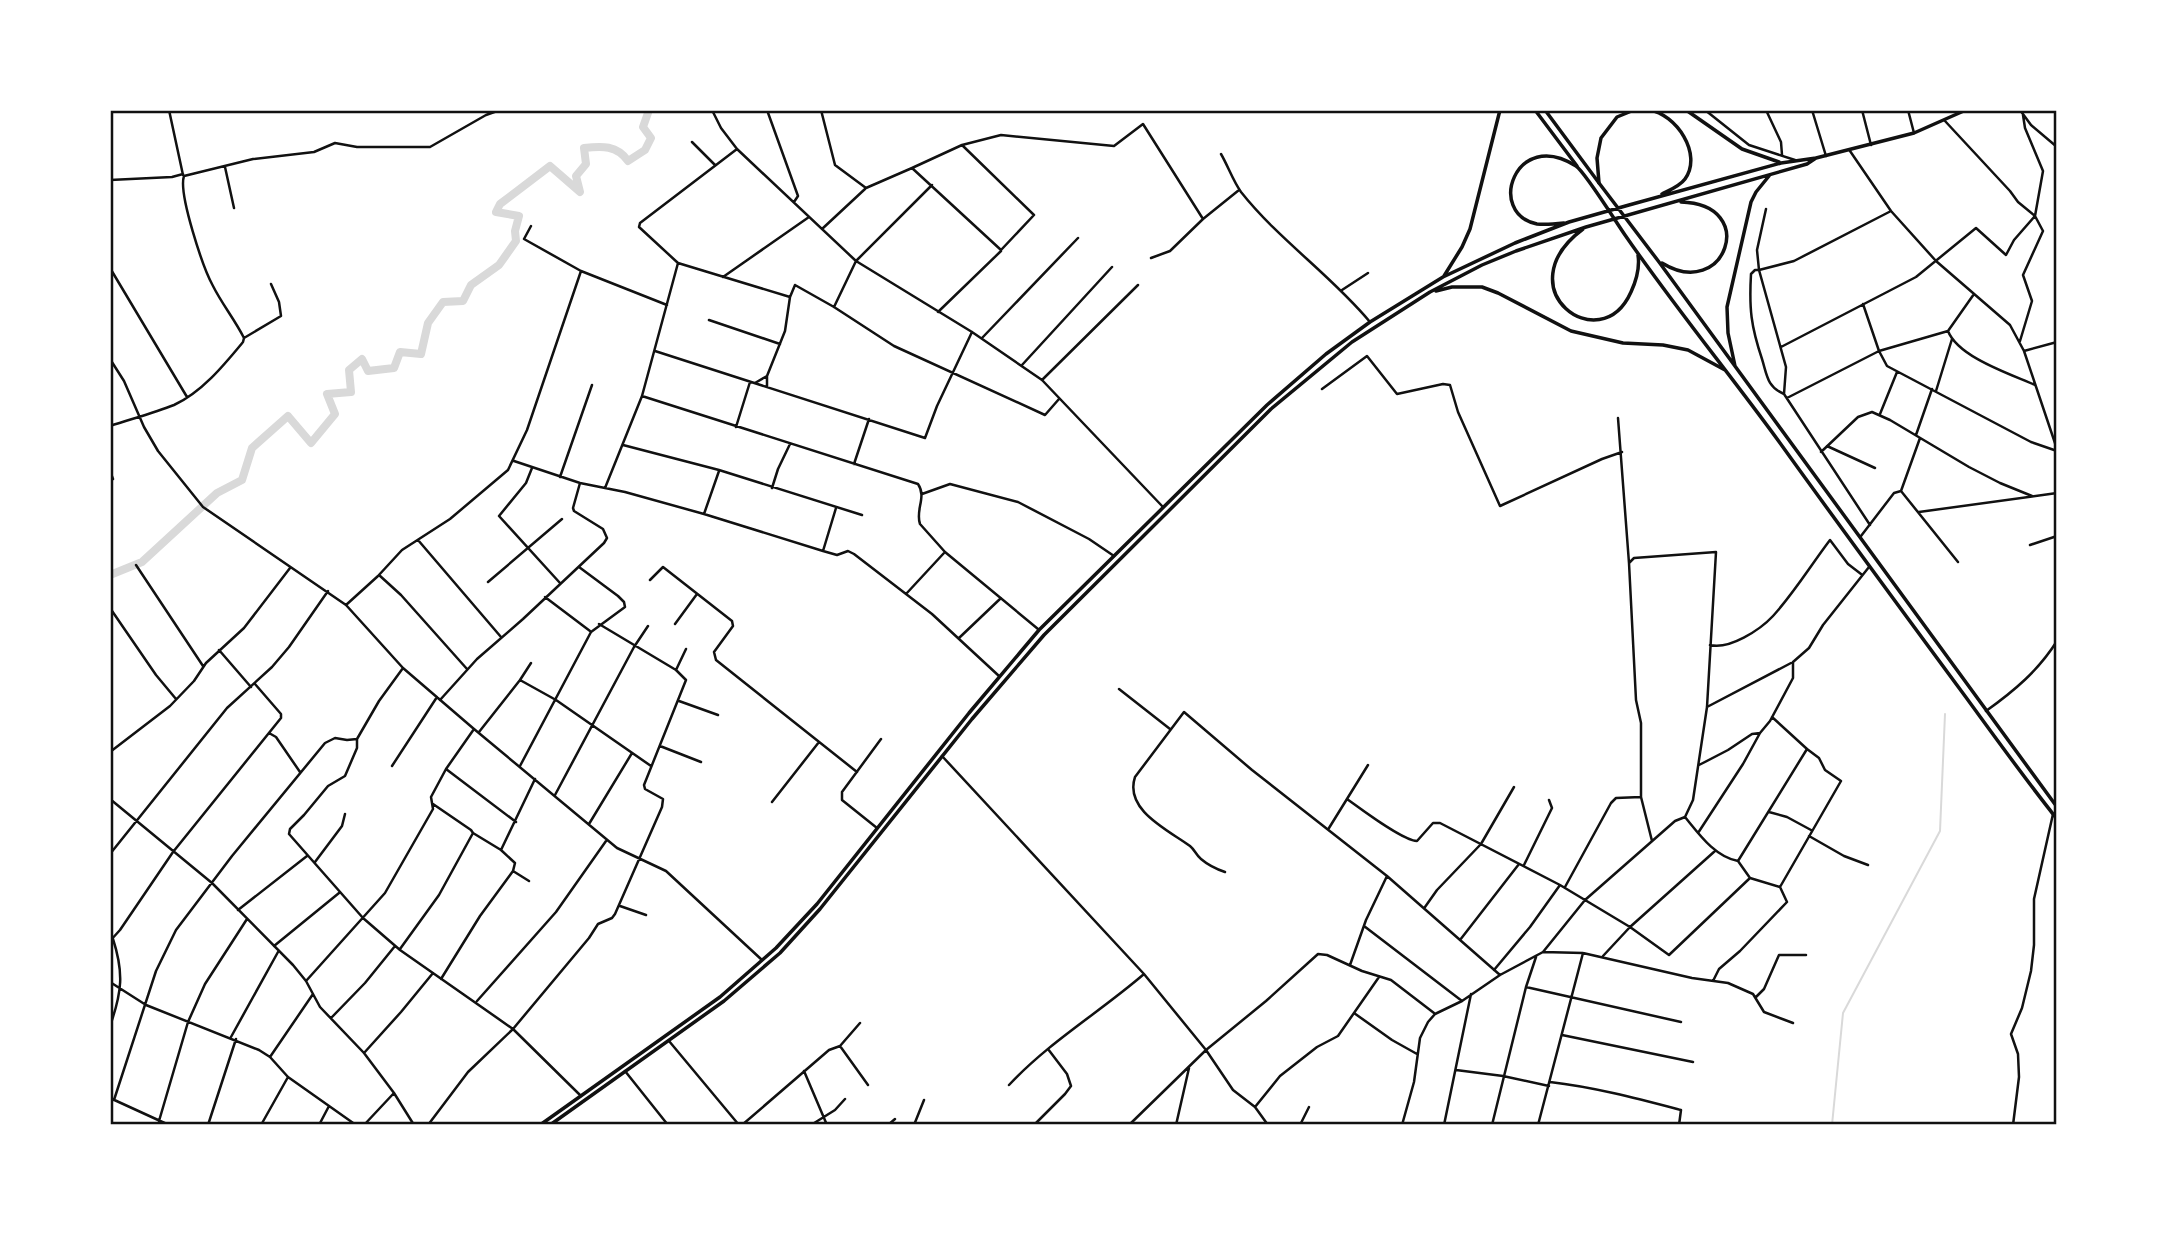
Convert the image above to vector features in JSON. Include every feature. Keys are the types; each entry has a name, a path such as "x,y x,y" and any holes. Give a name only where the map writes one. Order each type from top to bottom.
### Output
{"main road":[{"path":"1443,277 1462,247 1473,220 1500,110"},
{"path":"1535,110 1637,253 2057,819"},
{"path":"1545,110 2055,805"},
{"path":"1599,183 1598,148 1601,138 1617,117 1634,110"},
{"path":"1649,110 1663,115 1678,128 1687,146 1690,164 1684,180 1678,186 1650,199"},
{"path":"1686,110 1742,149 1782,163"},
{"path":"540,1125 650,1050 669,1041 741,988 792,941 1036,643 1281,392 1370,322 1443,277 1499,249 1569,222 1782,163 1850,151 1914,133 1966,110"},
{"path":"1569,222 1538,224 1524,218 1515,206 1511,182 1525,162 1539,157 1553,158 1577,166"},
{"path":"550,1125 625,1071 763,961 810,911 999,676 1040,630 1163,507 1303,380 1352,342 1429,293 1516,250 1586,227 1807,164 1816,158"},
{"path":"1735,368 1727,319 1729,295 1751,202 1771,174"},
{"path":"1659,262 1681,272 1700,271 1716,264 1727,247 1726,227 1716,212 1697,202 1675,202"},
{"path":"1586,227 1572,237 1560,252 1553,277 1556,295 1566,310 1573,314 1598,319 1607,317 1623,306 1638,270 1637,253"},
{"path":"1423,289 1429,293 1452,287 1482,287 1499,293 1571,331 1623,344 1663,345 1688,350 1727,371"}],"street":[{"path":"169,110 192,229 213,286 244,338"},
{"path":"110,180 172,177 253,159 314,152 335,143 357,147 430,147 486,115 500,110"},
{"path":"712,110 737,149 856,261 982,338 1042,380 1163,507"},
{"path":"767,110 798,196 794,202"},
{"path":"821,110 835,165 866,188"},
{"path":"1705,110 1749,145 1796,160"},
{"path":"1766,110 1781,142 1782,155"},
{"path":"1812,110 1826,156"},
{"path":"1862,110 1871,145"},
{"path":"1909,110 1914,133"},
{"path":"2020,110 2057,148"},
{"path":"1781,347 1916,277 1976,229 2006,255 2014,240 2035,216 2043,171 2025,128 2023,115"},
{"path":"1945,121 2018,202 2035,216 2043,231 2023,275 2032,301 2020,341"},
{"path":"822,229 866,188 962,145 1002,135 1114,146 1143,124 1203,219"},
{"path":"692,142 715,165"},
{"path":"938,312 1034,215 962,145"},
{"path":"737,149 639,223 639,227 678,263 790,297"},
{"path":"1850,151 1891,211 1936,261 2010,325 2024,351 2057,450"},
{"path":"1221,154 1240,190 1276,229 1342,290 1370,322"},
{"path":"225,167 234,208"},
{"path":"912,167 1001,250"},
{"path":"834,307 856,261 932,185"},
{"path":"1151,258 1170,251 1203,219 1240,190"},
{"path":"1766,209 1757,250 1759,270 1781,347 1787,377 1785,396"},
{"path":"1870,524 1785,396 1769,384 1750,317 1751,274 1755,270 1794,261 1891,211"},
{"path":"723,277 809,217"},
{"path":"1276,229 1282,223"},
{"path":"531,226 524,239 581,271 667,305"},
{"path":"982,338 1078,238"},
{"path":"604,488 642,396 678,263"},
{"path":"1021,366 1112,267"},
{"path":"110,268 187,397"},
{"path":"346,605 402,550 476,499 502,476 514,461 581,271"},
{"path":"1342,290 1368,273"},
{"path":"112,425 175,404 187,397 216,373 244,338 281,316 279,302 271,284"},
{"path":"767,387 766,376 780,344 795,285 894,346 1045,415 1059,399"},
{"path":"1042,380 1138,285"},
{"path":"1785,396 1879,351 1948,331 1974,293"},
{"path":"1863,304 1887,366 2031,443 2057,450"},
{"path":"709,320 780,344"},
{"path":"1948,331 1952,339 1980,359 2035,385"},
{"path":"655,351 925,438 972,332"},
{"path":"1901,491 1952,339"},
{"path":"2024,351 2057,342"},
{"path":"1322,389 1367,356 1397,394 1443,384 1450,385 1458,411 1500,506 1622,452"},
{"path":"110,359 159,451 203,507 346,605 403,668 474,729 607,840 626,854 666,871 763,961"},
{"path":"1880,414 1897,372"},
{"path":"755,383 766,376"},
{"path":"736,427 750,382"},
{"path":"560,477 592,385"},
{"path":"642,396 918,484 922,494 919,521 945,552 1040,630"},
{"path":"1821,452 1858,417 1866,413 1880,414 2000,483 2032,496"},
{"path":"1618,418 1636,700 1641,723 1641,797 1652,841"},
{"path":"854,464 869,419"},
{"path":"772,488 790,444"},
{"path":"623,445 719,470 862,515"},
{"path":"1827,446 1875,468"},
{"path":"514,461 580,483 704,514 822,551 837,555 850,552 959,638 999,676"},
{"path":"532,468 526,483 499,516 560,583"},
{"path":"704,514 719,470"},
{"path":"110,471 113,479 110,480"},
{"path":"392,766 439,698 467,669 599,549 607,538 603,529 573,512 580,483"},
{"path":"922,494 950,484 1018,502 1079,533 1114,556"},
{"path":"1859,539 1894,493 1901,491"},
{"path":"1901,491 1958,562"},
{"path":"1919,512 2057,493"},
{"path":"822,551 836,508"},
{"path":"488,582 562,519"},
{"path":"2030,545 2057,536"},
{"path":"418,540 501,638"},
{"path":"1710,645 1719,647 1738,639 1773,617 1830,540 1848,564 1862,575"},
{"path":"906,594 945,552"},
{"path":"1402,1125 1420,1038 1427,1022 1435,1014 1462,1001 1500,975 1543,952 1585,900 1675,821 1685,817 1693,800 1707,707 1716,552 1634,558 1629,563"},
{"path":"136,565 203,666"},
{"path":"1707,707 1793,662 1809,648 1823,625 1869,566"},
{"path":"520,766 591,632 624,609 626,604 579,567"},
{"path":"650,580 663,567 734,623 714,652 716,660 857,772"},
{"path":"110,752 176,699 194,681 203,666 244,628 290,568"},
{"path":"379,575 401,595 467,669"},
{"path":"110,855 227,708 289,647 328,591"},
{"path":"675,624 697,594"},
{"path":"545,597 591,632"},
{"path":"959,638 1001,598"},
{"path":"110,608 176,699"},
{"path":"428,1125 468,1072 513,1029 589,938 594,928 612,918 620,906 664,801 645,789 644,785 686,683 684,677 599,624"},
{"path":"555,795 634,647 648,626"},
{"path":"1986,711 2008,697 2043,662 2057,641"},
{"path":"676,670 686,649"},
{"path":"219,650 251,687"},
{"path":"1698,833 1772,717 1793,678 1793,662"},
{"path":"479,732 531,663"},
{"path":"403,668 379,701 357,739 357,748 345,776 328,786 288,832 363,918 400,950 513,1029 581,1096"},
{"path":"520,680 556,700 651,766"},
{"path":"110,1026 120,989 121,970 111,940 173,852 279,721 281,714 255,683"},
{"path":"1119,689 1170,729"},
{"path":"679,701 718,715"},
{"path":"1225,872 1211,867 1194,849 1148,817 1134,796 1132,786 1135,777 1184,712 1252,770 1387,876 1500,975"},
{"path":"1772,717 1819,758 1825,770 1841,781 1780,887"},
{"path":"306,981 396,877 433,809 431,797 446,769 474,729"},
{"path":"269,733 276,737 300,772"},
{"path":"1699,765 1752,734 1760,733"},
{"path":"169,1125 112,1099 164,951 176,930 212,883 300,772 330,739 357,739"},
{"path":"877,828 842,800 842,792 881,739"},
{"path":"772,802 819,742"},
{"path":"660,746 701,762"},
{"path":"1738,861 1807,749"},
{"path":"589,824 632,753"},
{"path":"942,756 1144,974 1206,1050 1233,1090 1255,1107 1268,1125"},
{"path":"1328,829 1368,765"},
{"path":"446,769 516,822"},
{"path":"501,850 535,779"},
{"path":"1424,908 1437,890 1481,844 1514,787"},
{"path":"1565,887 1611,803 1616,798 1641,797"},
{"path":"2055,805 2057,798"},
{"path":"110,799 212,883 279,951 306,981 331,1018 364,1053 414,1125"},
{"path":"1347,799 1410,841 1417,841 1433,823 1440,823 1565,887 1669,955 1750,878"},
{"path":"1524,865 1552,808 1549,800"},
{"path":"433,804 515,860 513,871 480,916 441,979"},
{"path":"1769,812 1787,817 1811,831"},
{"path":"315,862 342,826 345,814"},
{"path":"2013,1125 2019,1077 2018,1054 2011,1034 2022,1008 2034,956 2034,899 2053,814"},
{"path":"1685,817 1716,850 1729,859 1738,861 1750,878 1780,887 1787,902 1719,969 1713,981"},
{"path":"400,950 439,895 473,833"},
{"path":"1809,836 1843,856 1868,865"},
{"path":"477,1002 556,912 607,840"},
{"path":"1603,956 1630,927 1716,850"},
{"path":"239,910 308,856"},
{"path":"1460,940 1520,864"},
{"path":"513,871 529,881"},
{"path":"1350,965 1387,876"},
{"path":"1494,970 1531,927 1560,885"},
{"path":"274,946 339,893"},
{"path":"620,906 646,915"},
{"path":"159,1121 188,1022 205,984 247,919"},
{"path":"1364,926 1462,1001"},
{"path":"331,1018 365,983 395,946"},
{"path":"230,1038 279,951"},
{"path":"1543,952 1603,956 1728,984 1756,997 1764,1012 1793,1023"},
{"path":"1538,1125 1583,953"},
{"path":"1129,1125 1206,1050 1266,1001 1315,955 1327,955 1391,980 1435,1014"},
{"path":"1756,997 1764,989 1779,955 1806,955"},
{"path":"1492,1125 1536,957"},
{"path":"364,1053 433,973"},
{"path":"1009,1085 1048,1049 1144,974"},
{"path":"1255,1107 1280,1076 1317,1047 1338,1036 1380,976"},
{"path":"110,982 146,1005 236,1040 270,1057 288,1077 356,1125"},
{"path":"1526,987 1681,1022"},
{"path":"270,1057 313,994"},
{"path":"1444,1125 1471,995"},
{"path":"1354,1013 1417,1054"},
{"path":"669,1041 741,1125 829,1050 840,1046 860,1023"},
{"path":"1562,1035 1693,1062"},
{"path":"208,1125 236,1040"},
{"path":"840,1046 868,1086"},
{"path":"1034,1125 1071,1086 1067,1074 1048,1049"},
{"path":"1176,1125 1189,1068"},
{"path":"1456,1070 1613,1093 1681,1110 1679,1125"},
{"path":"625,1071 668,1125"},
{"path":"804,1071 827,1125"},
{"path":"261,1125 288,1077"},
{"path":"364,1125 394,1093"},
{"path":"811,1125 835,1110 845,1099"},
{"path":"914,1125 924,1100"},
{"path":"319,1125 329,1106"},
{"path":"1300,1125 1309,1107"},
{"path":"148,1125 151,1118"},
{"path":"888,1125 895,1119"}],"waterway":[{"path":"110,575 142,562 217,493 242,480 252,448 288,416 311,443 335,414 327,394 351,392 349,370 362,359 368,371 394,368 400,352 421,354 428,323 443,302 463,301 471,285 499,265 516,241 515,231 519,216 496,212 500,204 550,166 580,192 576,176 586,164 584,148 614,149 628,161 645,150 651,138 643,127 649,110"},
{"path":"1832,1125 1843,1013 1940,831 1945,714"}]}
